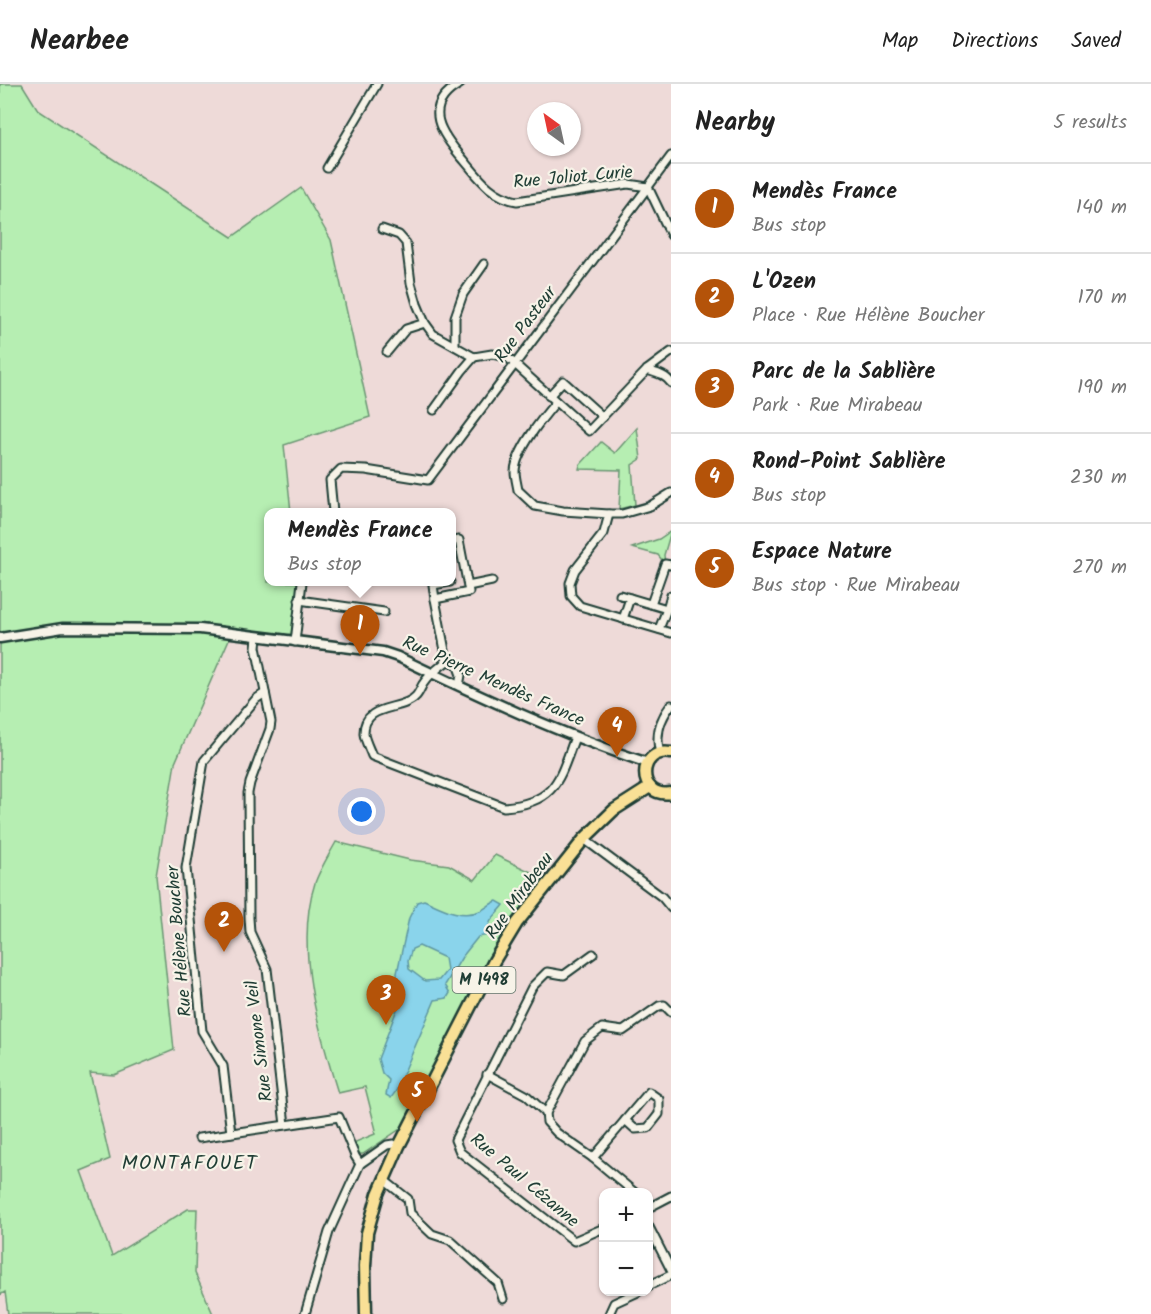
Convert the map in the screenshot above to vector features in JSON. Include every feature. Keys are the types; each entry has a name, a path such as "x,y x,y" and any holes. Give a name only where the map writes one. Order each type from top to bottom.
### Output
{"main road":[{"path":"665,753 648,763 645,775 650,787 659,793 671,794"},
{"name":"Rue Mirabeau","path":"366,1314 365,1266 367,1233 372,1212 399,1146 494,962 518,923 614,810 650,787"}],"street":[{"path":"327,168 377,84"},
{"name":"Rue Joliot Curie","path":"460,84 446,94 441,101 437,116 439,126 445,137 490,190 505,199 517,201 628,184 648,187 671,156"},
{"path":"648,187 671,235"},
{"name":"Rue Pasteur","path":"333,508 330,480 341,469 366,470 428,480 648,187"},
{"path":"382,229 399,235 406,243 411,283 425,323 434,334 474,357"},
{"path":"455,346 455,317 463,294 484,264"},
{"path":"387,352 406,329 425,323"},
{"path":"434,410 474,357 492,354 507,357 514,366 589,431 647,370 671,352"},
{"path":"647,370 657,373 671,383"},
{"path":"549,396 563,381 603,417"},
{"path":"556,402 539,422 515,470 518,490 535,506 563,511 622,514 650,506 671,493"},
{"path":"609,514 604,533 575,570 570,583 571,596 580,606 671,633"},
{"path":"435,599 469,592 459,540 456,540"},
{"path":"651,604 665,564 671,565"},
{"path":"456,580 466,578"},
{"path":"468,586 492,581"},
{"path":"295,642 301,586"},
{"path":"433,586 447,662"},
{"path":"620,595 667,609"},
{"path":"659,629 671,595"},
{"path":"622,619 630,598"},
{"path":"299,600 384,612"},
{"name":"Rue Pierre Mendès France","path":"0,638 63,628 200,629 383,652 575,737 648,763"},
{"name":"Rue Simone Veil","path":"257,637 256,647 270,729 248,794 249,918 250,932 267,969 285,1125"},
{"path":"459,686 461,675 457,664 447,662 424,682 417,696 412,700 380,709 368,719 364,734 372,756 504,807 522,806 549,793 562,773 575,737"},
{"name":"Rue Hélène Boucher","path":"231,1133 223,1066 202,1031 187,862 204,761 256,699 265,693"},
{"path":"665,753 658,745 660,723 671,705"},
{"path":"587,842 662,897 671,908"},
{"name":"Rue Paul Cézanne","path":"593,954 564,975 547,972 532,987 455,1140 460,1152 574,1241 599,1230"},
{"path":"629,1188 593,1158 557,1133 547,1122 546,1113 585,1041 602,1028 623,1031 659,1006 664,1005 671,1011"},
{"path":"487,1074 526,1095 546,1113"},
{"path":"593,1158 625,1120 650,1092 659,1099 659,1114 648,1128 635,1129 625,1120"},
{"path":"199,1138 339,1117 360,1164"},
{"path":"305,1314 329,1232 360,1164 387,1145 399,1146"},
{"path":"384,1180 408,1199 410,1213 432,1233 450,1240 498,1282 503,1299"},
{"path":"653,1205 671,1196"},
{"path":"653,1235 671,1270"},
{"path":"653,1284 671,1275"},
{"path":"609,1314 614,1303 629,1296"}],"green space":[{"path":"0,84 22,84 38,110 232,237 301,188 331,240 370,417 284,445 291,508 264,508 264,586 297,586 291,635 230,637 175,763 156,876 174,1050 114,1075 90,1073 110,1159 81,1171 112,1256 188,1209 197,1209 195,1273 213,1314 8,1314 5,1292 0,1295"},
{"path":"637,428 641,459 632,465 635,505 619,509 621,470 579,469 601,442 615,453"},
{"path":"671,531 664,555 665,564 658,555 632,548 659,539"},
{"path":"336,842 410,860 449,865 475,880 495,855 544,878 494,949 403,1127 363,1154 360,1154 353,1143 375,1134 376,1130 365,1087 338,1093 317,1017 308,961 309,908 315,883"}],"water":[{"path":"424,900 451,912 465,914 480,911 497,901 504,905 490,922 489,935 478,937 462,957 445,985 450,993 447,998 435,1000 391,1098 386,1095 389,1080 382,1073 378,1059 399,1004 397,973 409,918 417,902","holes":["419,946 445,958 447,970 439,980 425,981 409,969 408,961 412,949"]}],"place":[{"name":"Mendès France","path":"360,655"},
{"name":"Rond-Point Sablière","path":"617,757"},
{"name":"L'Ozen","path":"224,952"},
{"name":"Parc de la Sablière","path":"386,1025"},
{"name":"Espace Nature","path":"417,1122"}],"district":[{"name":"MONTAFOUET","path":"190,1164"}]}
